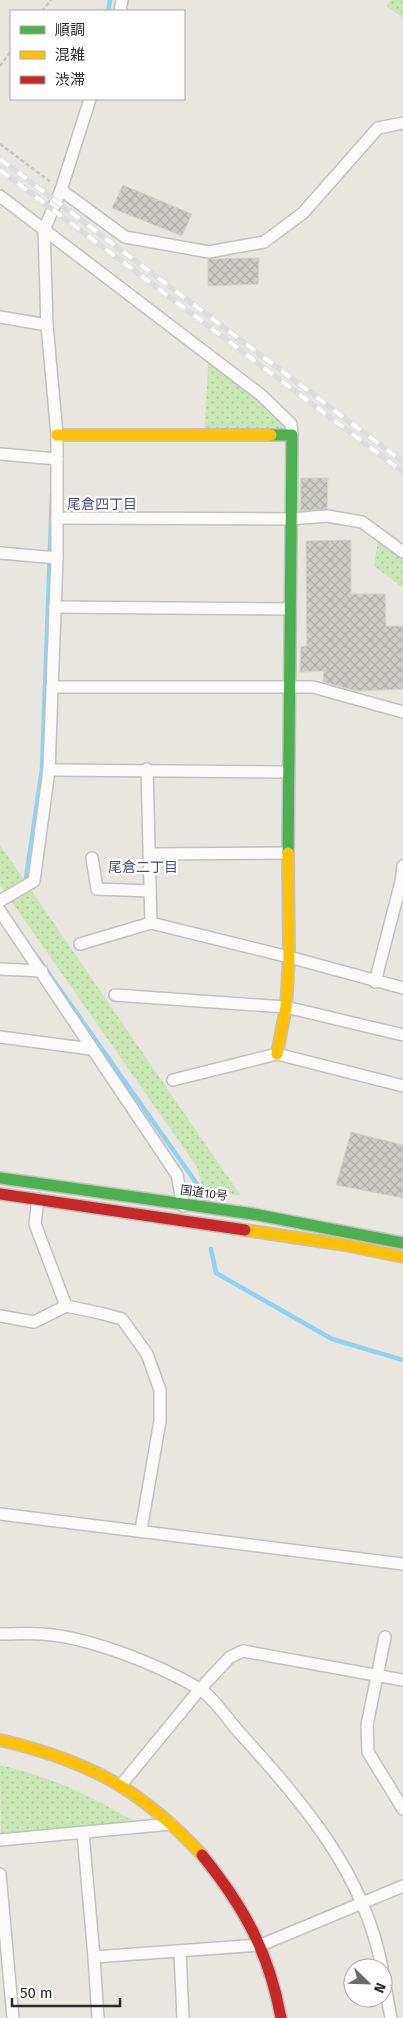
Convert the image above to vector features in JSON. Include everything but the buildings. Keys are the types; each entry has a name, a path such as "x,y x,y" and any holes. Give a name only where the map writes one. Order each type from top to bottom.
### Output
{"main road":[{"path":"57,435 292,435 288,772 289,957 286,1007 277,1054"},
{"name":"国道10号","path":"0,1178 181,1203 338,1228 403,1243"},
{"path":"0,1194 345,1245 403,1256"},
{"path":"0,1740 62,1756 121,1784 171,1824 211,1866 232,1895 261,1945 278,1997 281,2018"}],"street":[{"path":"0,901 34,881 49,770 57,558 57,435 47,324 44,230 61,190 90,100"},
{"path":"61,190 125,237 209,252 264,242 303,213 378,128 403,123"},
{"path":"0,196 261,395 291,424 292,435"},
{"path":"0,317 47,324"},
{"path":"0,454 57,459"},
{"path":"57,518 290,519 327,516 362,522 403,552"},
{"path":"0,553 57,558"},
{"path":"55,607 290,609"},
{"path":"52,687 312,687 403,712"},
{"path":"49,770 288,772"},
{"path":"147,770 151,923"},
{"path":"149,854 288,853"},
{"path":"92,858 97,889 150,891"},
{"path":"375,982 401,882 403,866"},
{"path":"0,911 42,971 90,1049 177,1176 181,1203 196,1223"},
{"path":"80,944 151,923 289,957 375,982 403,988"},
{"path":"0,968 42,971"},
{"path":"115,995 286,1007 403,1035"},
{"path":"0,1037 90,1049"},
{"path":"172,1080 277,1054 403,1086"},
{"path":"38,1199 34,1224 66,1306"},
{"path":"0,1316 34,1322 66,1306 122,1319 147,1354 156,1372 160,1390 160,1421 141,1530"},
{"path":"0,1514 403,1564"},
{"path":"0,1634 43,1634 77,1640 111,1650 200,1689 308,1810 334,1851 363,1903 379,1958"},
{"path":"385,1638 367,1725 368,1752 403,1809"},
{"path":"121,1784 200,1689 230,1657 243,1651 403,1680"},
{"path":"0,1840 171,1824"},
{"path":"83,1833 98,2018"},
{"path":"0,1874 13,2018"},
{"path":"94,1957 261,1945 403,1886"},
{"path":"180,1952 184,2018"}],"path":[{"path":"0,66 10,52"},
{"path":"0,144 61,190"}],"green space":[{"path":"391,0 403,0 403,18 386,6"},
{"path":"209,355 291,424 292,435 204,436"},
{"path":"379,534 403,552 403,588 374,566"},
{"path":"0,845 241,1196 203,1188 197,1167 0,885"},
{"path":"0,1765 36,1775 70,1788 135,1822 1,1844"}],"waterway":[{"path":"108,10 110,0"},
{"path":"25,885 42,769 52,494"},
{"path":"35,954 197,1184"},
{"path":"211,1249 216,1273 332,1339 403,1360"}],"railway":[{"path":"0,159 403,462"},
{"path":"0,170 403,472"}],"traffic: fast":[{"path":"271,435 292,435 288,853"},
{"path":"0,1178 253,1214 403,1243"}],"traffic: slow":[{"path":"57,435 271,435"},
{"path":"277,1054 286,1007 289,957 288,853"},
{"path":"245,1230 345,1245 403,1257"},
{"path":"0,1740 60,1757 111,1780 157,1812 202,1855"}],"traffic: jam":[{"path":"0,1194 245,1230"},
{"path":"202,1855 230,1893 253,1931 270,1972 281,2018"}],"district":[{"name":"尾倉四丁目","path":"102,504"},
{"name":"尾倉二丁目","path":"143,867"}]}
